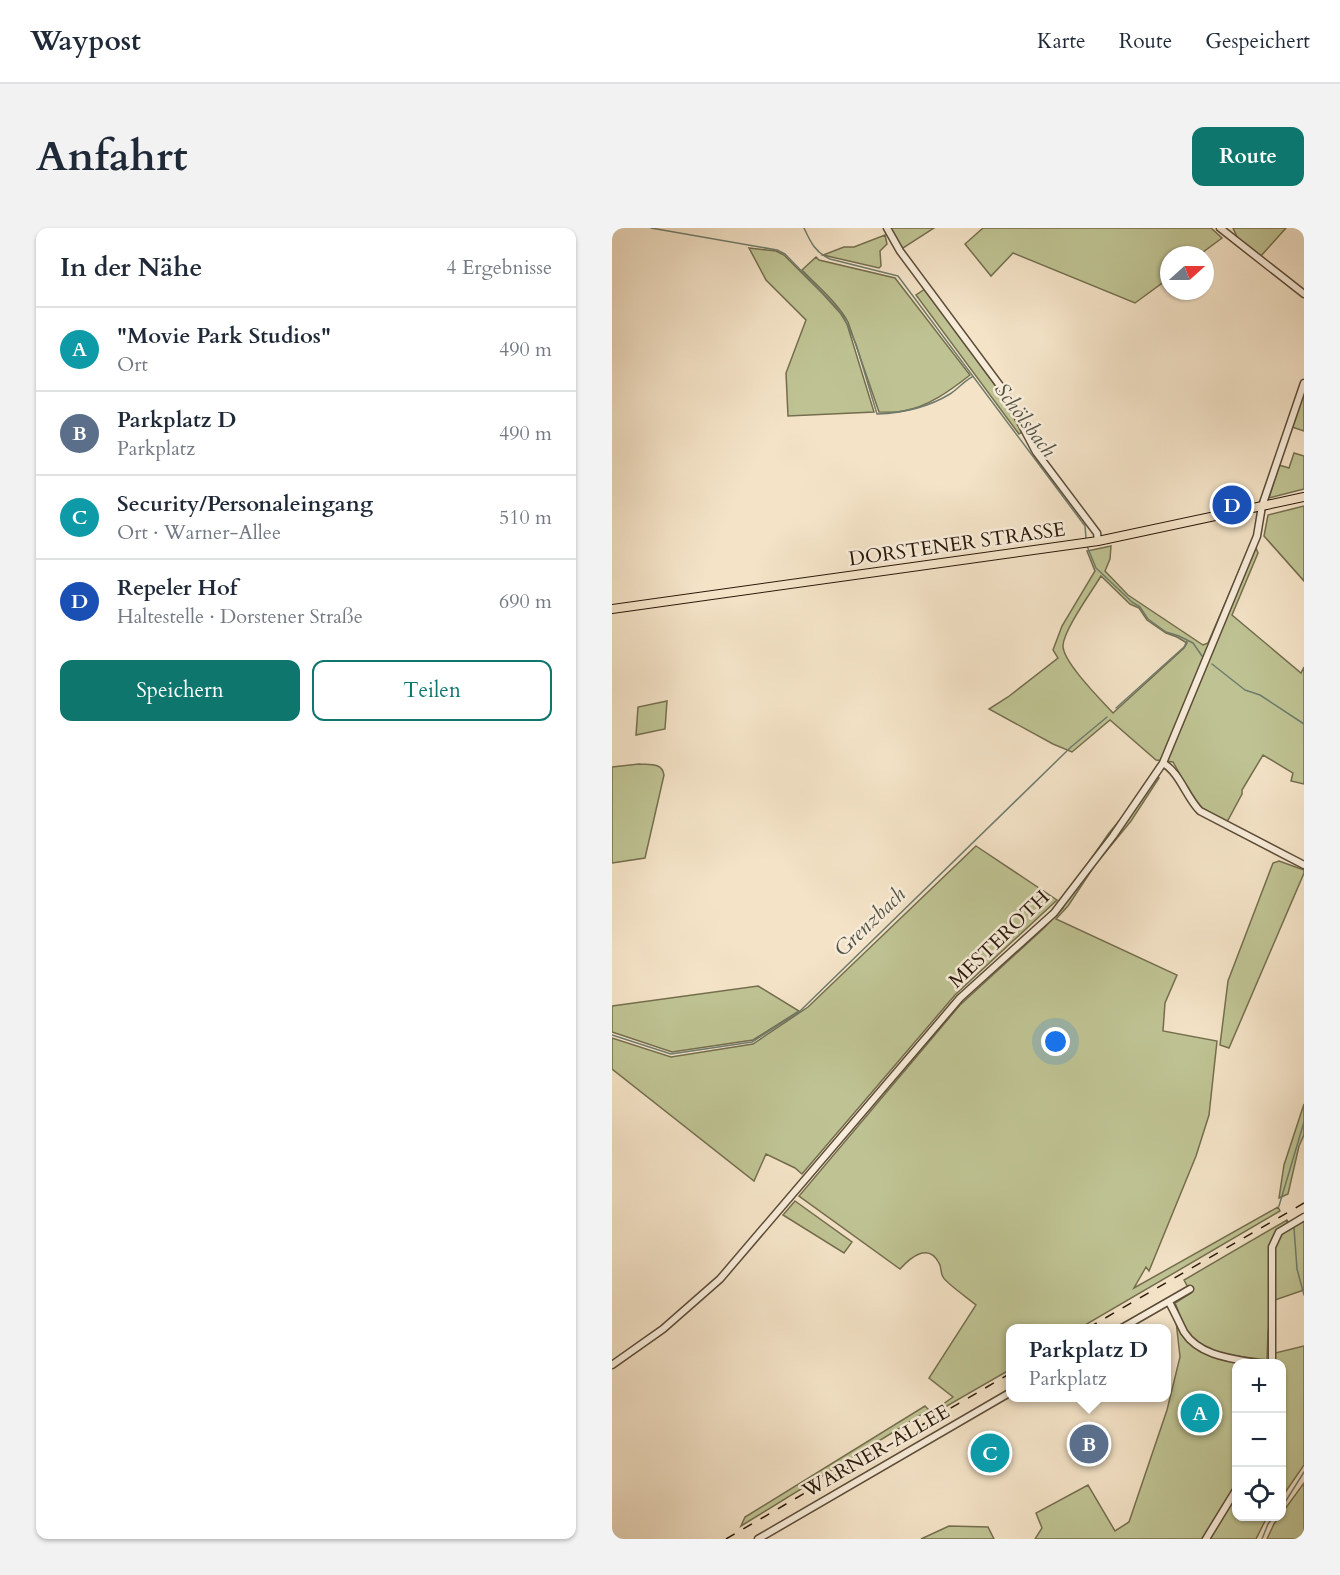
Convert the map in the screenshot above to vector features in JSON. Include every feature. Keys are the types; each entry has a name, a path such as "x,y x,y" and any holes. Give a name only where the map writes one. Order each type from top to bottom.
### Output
{"main road":[{"name":"DORSTENER STRASSE","path":"612,609 1091,542 1304,497"}],"street":[{"path":"887,228 900,250 1004,391 1036,452 1097,532 1091,542"},
{"path":"1220,228 1228,230 1304,294"},
{"name":"MESTEROTH","path":"612,1365 663,1329 720,1278 960,998 1054,912 1113,836 1163,763 1257,536 1263,506 1304,383"},
{"path":"1163,763 1174,772 1192,803 1200,811 1304,865"},
{"path":"1272,1359 1272,1247 1279,1232 1304,1217"},
{"path":"1131,1324 1190,1289"},
{"path":"1169,1302 1184,1331 1200,1348 1234,1359"},
{"name":"WARNER-ALLEE","path":"758,1539 1006,1395"},
{"path":"1206,1539 1232,1497"}],"green space":[{"path":"889,228 934,228 900,250"},
{"path":"983,228 1211,228 1222,238 1211,246 1160,246 1160,285 1135,303 1013,253 991,276 965,244"},
{"path":"1233,228 1286,228 1260,257 1238,239"},
{"path":"885,235 887,244 880,251 881,266 879,268 823,255 844,247 854,247"},
{"path":"749,248 776,251 784,255 841,314 847,324 874,412 788,416 786,373 806,320 766,280"},
{"path":"816,257 819,260 895,278 970,375 947,392 921,406 900,412 879,412 848,322 833,301 802,270"},
{"path":"925,289 1001,393 1022,432 1019,434 916,295"},
{"path":"1302,397 1304,398 1304,431 1292,427"},
{"path":"1294,453 1304,456 1304,489 1269,498 1279,465 1289,468"},
{"path":"1304,506 1304,581 1264,536 1268,515"},
{"path":"1111,546 1110,559 1105,571 1128,595 1203,645 1208,643 1242,564 1256,548 1258,553 1232,615 1301,673 1304,667 1304,784 1291,781 1293,773 1263,755 1242,790 1227,822 1202,808 1195,801 1173,762 1156,760 1110,720 1072,752 989,709 1058,658 1053,650 1062,626 1095,571 1087,551","holes":["1101,576 1130,604 1139,608 1147,620 1187,643 1113,713 1069,661 1063,646 1064,639"]},
{"path":"667,701 665,729 636,735 638,707"},
{"path":"639,764 658,766 664,775 645,858 612,863 612,767"},
{"path":"1152,774 1159,778 1131,821 1095,865 1068,906 1056,919 1177,975 1165,1003 1163,1031 1217,1041 1209,1115 1196,1156 1149,1271 1146,1267 1134,1288 1278,1207 1280,1211 1087,1324 1006,1324 1006,1372 940,1410 939,1407 953,1397 929,1378 976,1305 945,1280 935,1257 930,1254 919,1254 900,1269 799,1196 960,1005 1063,908 1072,886 1109,833 1147,787"},
{"path":"976,846 1057,900 955,995 802,1174 795,1168 766,1154 754,1181 612,1069 612,1038 671,1057 753,1044 808,1007"},
{"path":"1279,861 1304,870 1304,873 1229,1048 1220,1045 1228,981 1273,863"},
{"path":"758,986 799,1011 753,1040 672,1052 612,1032 612,1006"},
{"path":"1304,1104 1304,1135 1299,1146 1288,1194 1279,1198 1284,1165"},
{"path":"795,1201 852,1242 844,1253 783,1215"},
{"path":"1304,1219 1304,1290 1272,1301 1267,1359 1233,1356 1201,1345 1184,1326 1175,1303 1191,1293 1184,1280 1287,1220 1291,1227"},
{"path":"1176,1321 1187,1341 1194,1347 1209,1355 1232,1361 1232,1490 1202,1539 1035,1539 1042,1528 1036,1513 1088,1485 1115,1531 1129,1522 1169,1402 1171,1402 1180,1357"},
{"path":"1304,1346 1304,1465 1286,1491 1286,1359 1274,1359 1275,1353"},
{"path":"925,1406 929,1410 741,1526 745,1517"},
{"path":"1304,1483 1304,1539 1267,1539 1276,1521 1286,1521 1286,1508"},
{"path":"1232,1500 1232,1521 1265,1521 1256,1539 1208,1539"},
{"path":"949,1526 988,1527 994,1539 921,1539"}],"waterway":[{"path":"651,228 777,250 785,254 842,313 856,344 877,414 906,411 933,403 950,394 972,377"},
{"name":"Schölsbach","path":"804,228 814,246 830,259 898,276 1085,526 1086,538"},
{"name":"Schölsbach","path":"1087,546 1096,568 1140,607 1148,619 1166,632 1193,643 1202,656"},
{"name":"Grenzbach","path":"1116,708 1184,647 1187,641"},
{"name":"Schölsbach","path":"1212,664 1245,690 1260,695 1304,724"},
{"name":"Grenzbach","path":"612,1035 671,1054 752,1042 799,1012 1071,747 1107,717"},
{"path":"1279,1206 1304,1122"},
{"path":"1294,1228 1297,1269 1304,1295"},
{"path":"1286,1501 1304,1472"},
{"path":"1262,1539 1270,1521"}],"railway":[{"path":"1095,1324 1304,1203"},
{"path":"726,1539 1006,1376"}],"place":[{"name":"Repeler Hof","path":"1232,505"},
{"name":"\"Movie Park Studios\"","path":"1200,1413"},
{"name":"Parkplatz D","path":"1089,1444"},
{"name":"Security/Personaleingang","path":"990,1453"}]}
